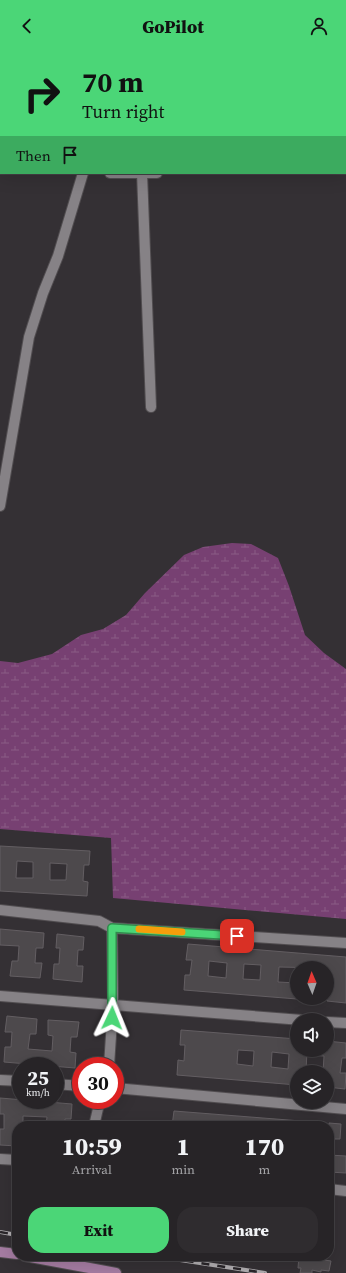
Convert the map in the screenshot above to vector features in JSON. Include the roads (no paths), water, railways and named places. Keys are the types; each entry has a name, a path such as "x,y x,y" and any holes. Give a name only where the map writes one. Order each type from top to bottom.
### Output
{"main road":[{"path":"0,1252 12,1253"},
{"path":"44,1261 74,1269 116,1273"}],"street":[{"path":"0,506 30,337 43,293 58,256 83,174"},
{"path":"142,174 152,407"},
{"path":"0,910 99,921 112,928 346,942"},
{"path":"109,1057 113,1005 112,928"},
{"path":"0,996 290,1019"},
{"path":"334,1023 346,1024"},
{"path":"0,1080 12,1081"},
{"path":"124,1089 346,1110"},
{"path":"95,1121 98,1109"},
{"path":"0,1159 12,1160"},
{"path":"334,1190 346,1191"}],"railway":[{"path":"0,1232 12,1234"},
{"path":"187,1261 265,1273"}]}
